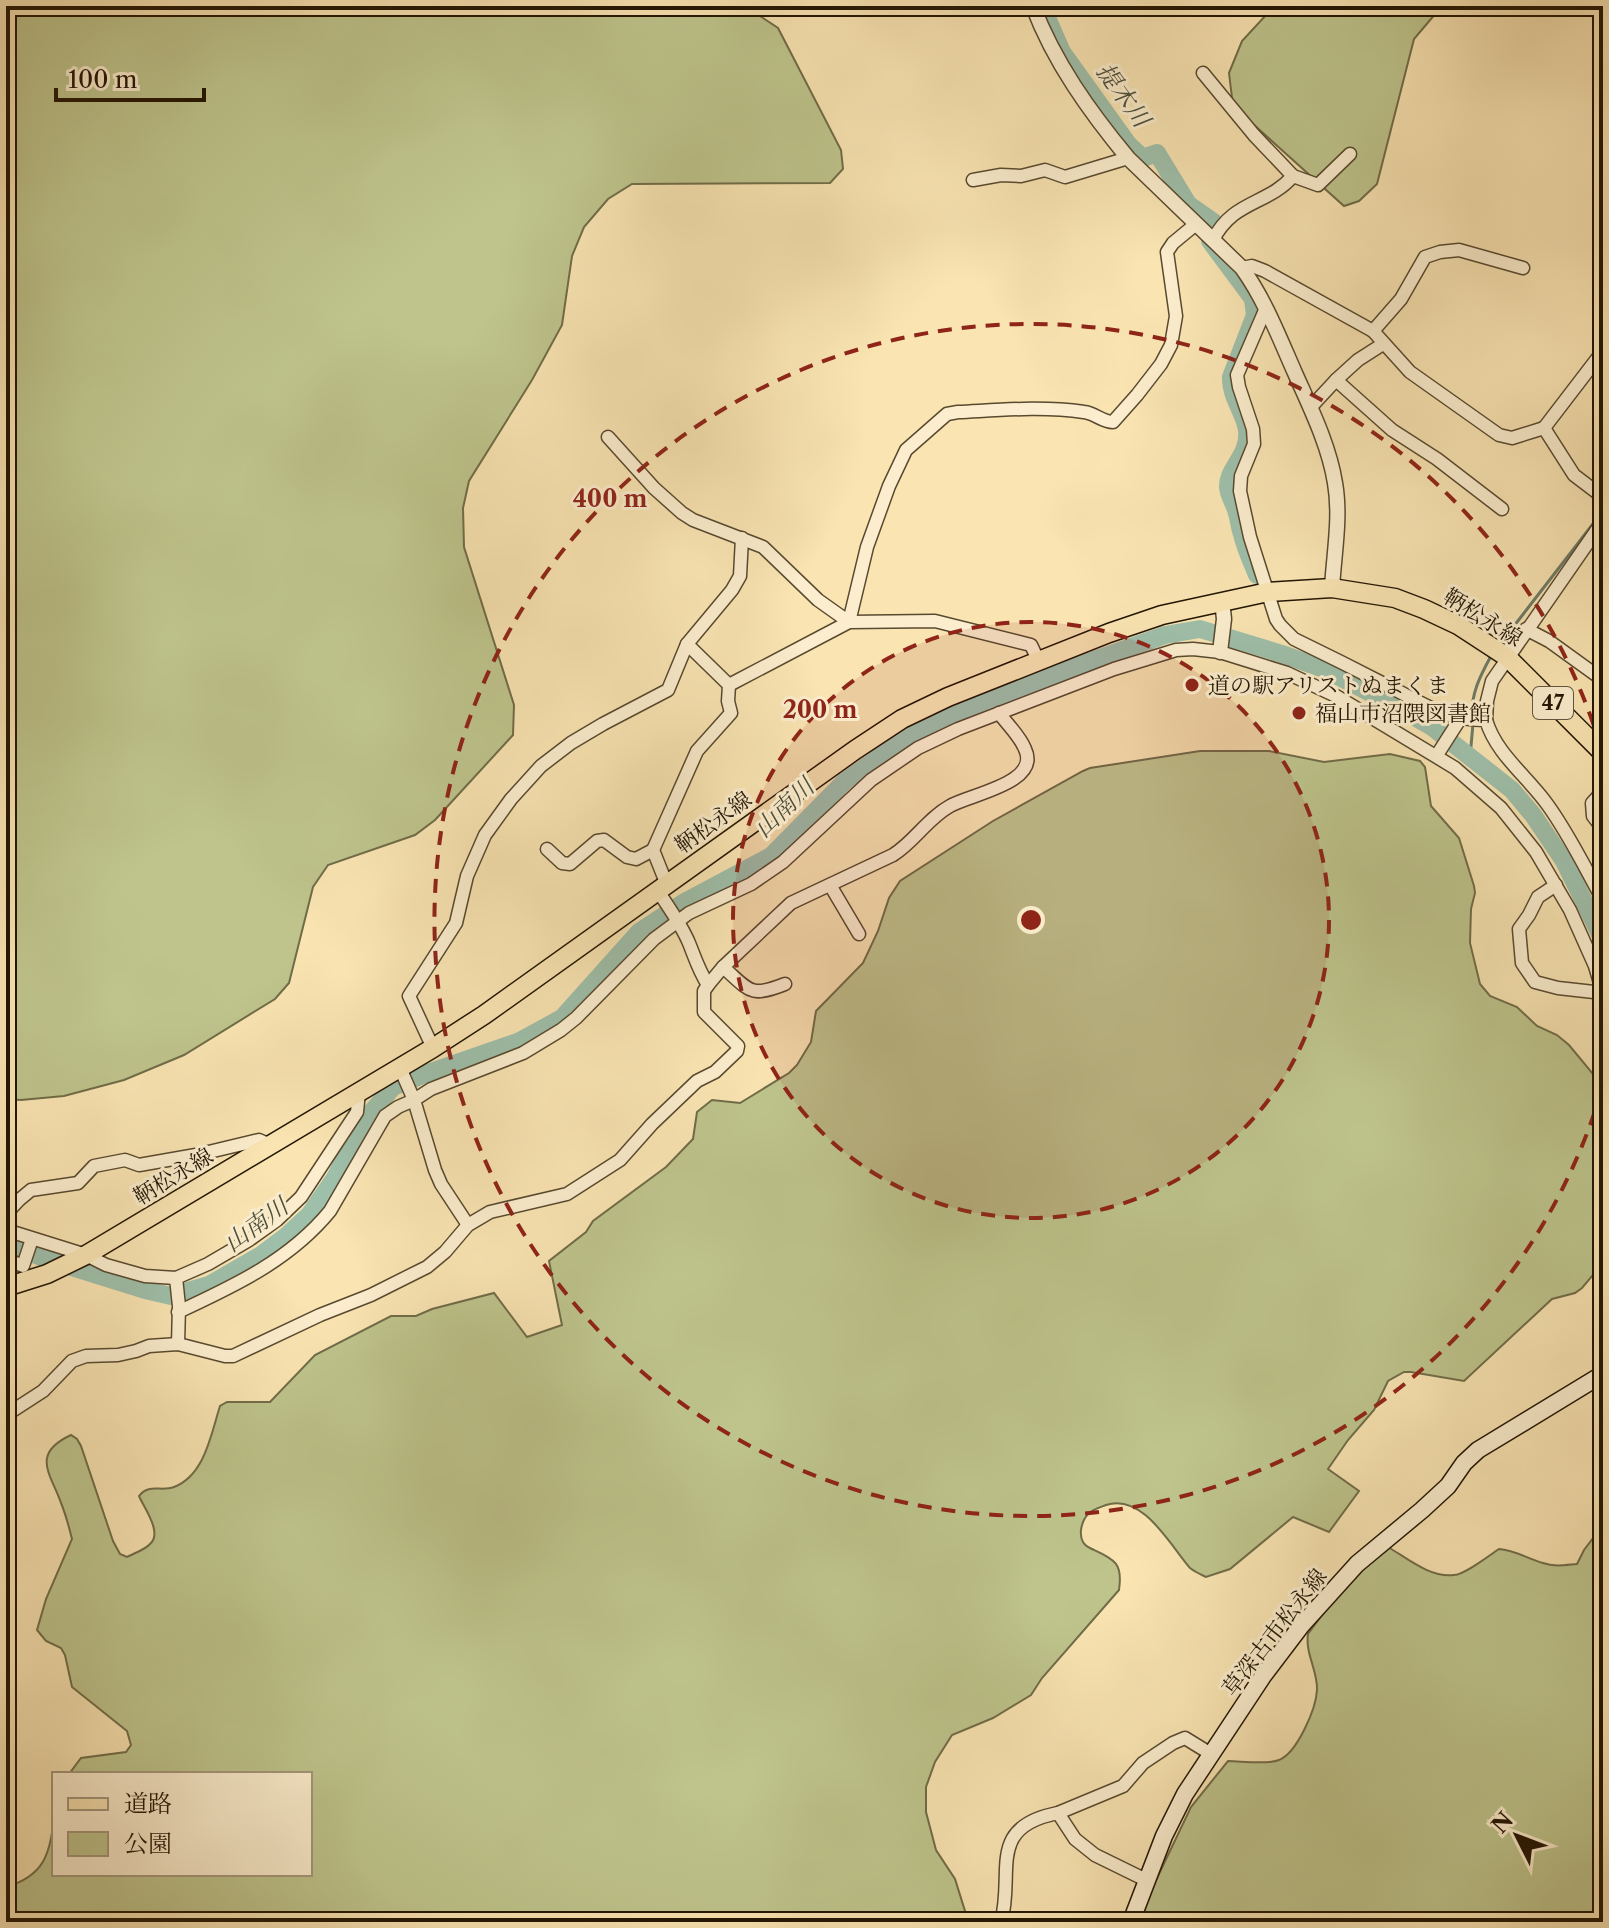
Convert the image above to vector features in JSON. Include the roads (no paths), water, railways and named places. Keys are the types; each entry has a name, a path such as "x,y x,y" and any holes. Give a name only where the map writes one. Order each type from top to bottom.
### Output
{"main road":[{"name":"鞆松永線","path":"6,1287 47,1274 84,1256 359,1092 401,1071 664,893 855,750 902,719 1038,660 1162,615 1223,610 1268,592 1332,588 1395,598 1458,625 1500,652 1603,753"},
{"name":"草深古市松永線","path":"1131,1922 1164,1836 1185,1794 1263,1676 1301,1626 1357,1564 1448,1486 1464,1463 1478,1450 1603,1374"}],"street":[{"path":"1033,6 1052,51 1111,138 1242,268 1255,286 1329,456 1338,508 1332,588"},
{"path":"1203,73 1293,176 1318,185 1350,154"},
{"path":"973,180 1001,175 1021,176 1045,170 1065,177 1128,158"},
{"path":"1213,240 1230,215 1286,184 1293,176"},
{"path":"849,622 867,547 906,450 947,414 958,412 1051,409 1089,412 1106,422 1113,422 1161,364 1171,345 1176,316 1167,252 1196,224"},
{"path":"1373,331 1401,299 1425,257 1459,250 1523,268"},
{"path":"1242,268 1252,266 1265,271 1373,331 1410,372 1499,435 1512,438 1544,428 1603,351"},
{"path":"1266,308 1237,375 1253,429 1254,444 1241,476 1240,491 1250,537 1276,619 1294,639 1431,709 1469,720 1490,734 1546,802 1603,900"},
{"path":"1310,408 1358,360 1383,344"},
{"path":"1336,380 1392,430 1437,459 1502,509"},
{"path":"1544,428 1574,475 1603,497"},
{"path":"608,437 654,488 682,513 763,547 818,600 849,622"},
{"path":"1439,752 1487,701 1500,652 1526,629 1603,521"},
{"path":"433,1048 409,996 456,923 467,876 485,835 511,799 541,766 571,743 668,690 687,644 740,576 742,538"},
{"path":"1220,648 1223,610"},
{"path":"729,685 849,622 935,621 1031,645 1038,660"},
{"path":"1526,629 1549,641 1603,680"},
{"path":"547,849 562,863 570,864 597,841 604,840 627,857 636,859 653,850 697,751 731,713 729,685 687,644"},
{"path":"178,1309 256,1274 320,1224 385,1116 413,1097 523,1053 561,1030 676,919 751,884 783,862 871,780 918,748 958,729 1114,669 1176,650 1220,648 1287,673 1336,696 1439,752 1501,808 1536,852 1556,885 1570,910 1595,966 1603,993 1535,982 1522,963 1519,929 1538,897 1556,885"},
{"path":"6,1415 43,1391 72,1361 86,1356 118,1355 149,1346 178,1344 233,1356 427,1267 445,1252 468,1225 490,1212 567,1194 620,1160 697,1081 715,1072 737,1051 738,1046 704,1012 704,991 723,967 791,903 904,848 948,807 1013,780 1025,771 1028,763 1025,749 999,713"},
{"path":"1603,791 1592,803 1593,816 1603,829"},
{"path":"653,850 664,893 708,985"},
{"path":"830,885 859,934"},
{"path":"723,967 756,993 785,984"},
{"path":"401,1071 413,1097 441,1184 468,1225"},
{"path":"6,1230 106,1265 176,1281 249,1240 277,1220 301,1197 357,1112 359,1092"},
{"path":"6,1214 31,1190 78,1183 94,1166 125,1160 139,1165 259,1140 270,1145"},
{"path":"6,1259 23,1266 31,1241"},
{"path":"176,1281 178,1344"},
{"path":"6,1287 6,1294"},
{"path":"1001,1922 1005,1858 1011,1841 1023,1827 1038,1817 1058,1813 1123,1786 1143,1763 1185,1738 1211,1754"},
{"path":"1058,1813 1075,1839 1095,1855 1146,1880"}],"waterway":[{"name":"提木川","path":"1042,6 1062,52 1128,144 1143,158 1157,153 1188,204 1215,223 1213,225"},
{"name":"提木川","path":"1210,241 1253,299 1255,315 1231,377 1247,439 1228,487 1257,575"},
{"path":"1500,644 1603,511"},
{"name":"山南川","path":"6,1243 46,1259 171,1296 209,1285 261,1255 310,1214 335,1178 363,1122 393,1087 520,1041 562,1018 639,932 683,903 771,856 844,782 912,734 939,720 1165,635 1200,629 1282,654 1324,669 1432,727 1512,790 1533,815 1564,861 1603,940"},
{"path":"1472,716 1477,685 1491,656"},
{"path":"1470,757 1473,724"}],"place":[{"name":"道の駅アリストぬまくま","path":"1192,685"},
{"name":"福山市沼隈図書館","path":"1299,713"}]}
